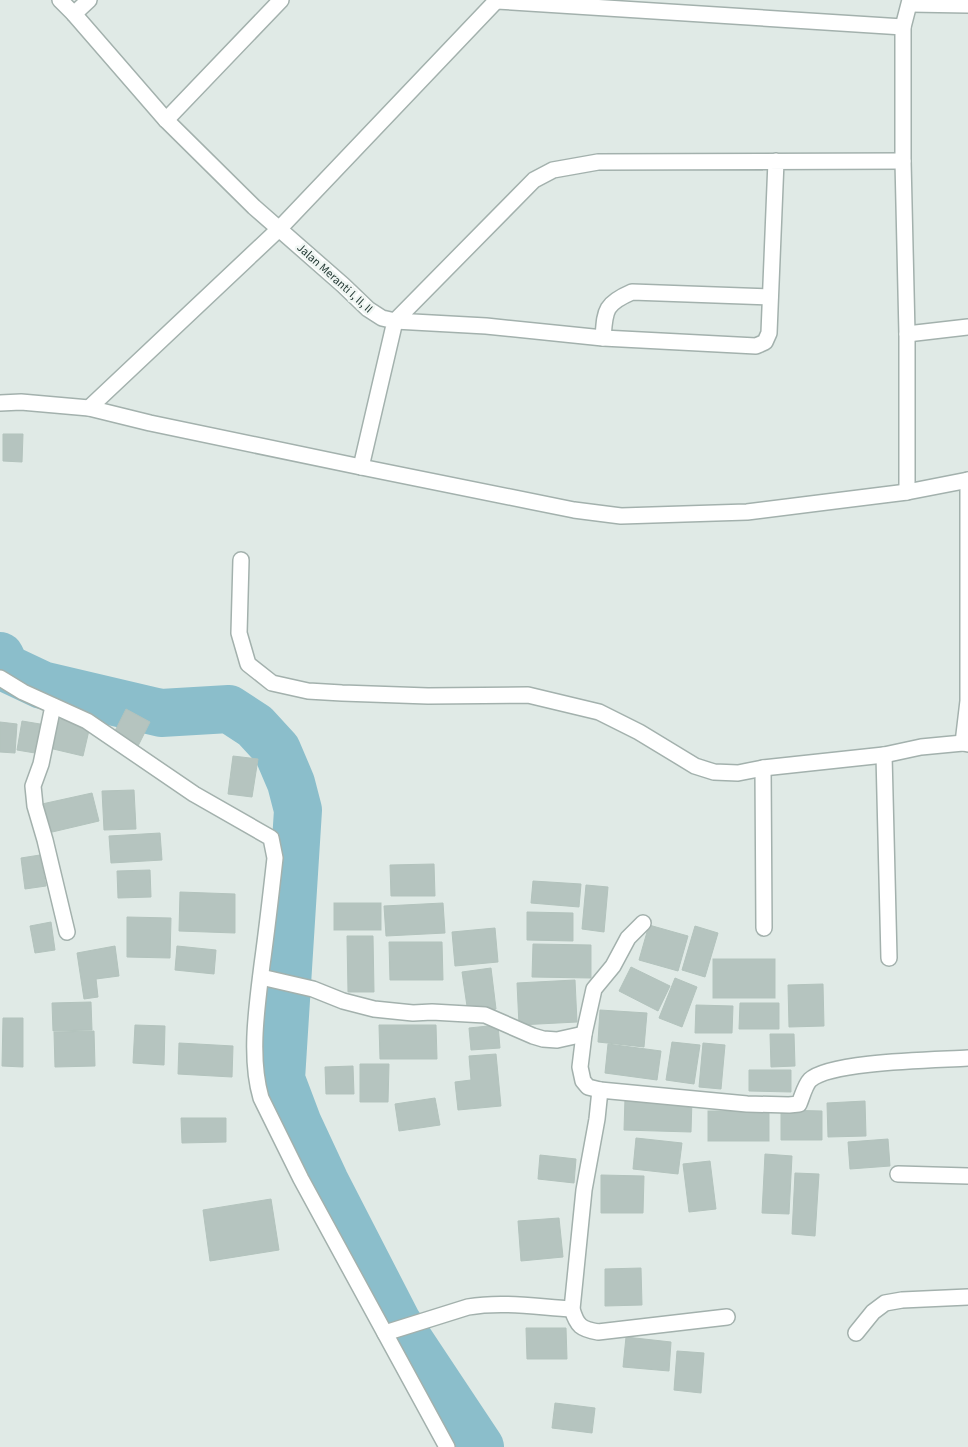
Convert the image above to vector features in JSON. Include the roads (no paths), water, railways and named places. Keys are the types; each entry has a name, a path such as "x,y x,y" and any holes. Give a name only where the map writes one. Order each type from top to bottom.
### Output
{"street":[{"name":"Jalan Meranti I, II, II","path":"60,0 166,120 254,206 368,309 382,318 395,321 486,326 603,338 756,346 765,342 769,333 776,161"},
{"path":"74,14 88,0"},
{"path":"166,120 281,0"},
{"path":"89,408 280,228 497,0 903,27"},
{"path":"907,492 903,27 910,2 968,4"},
{"path":"361,467 395,321 534,180 553,170 598,162 903,161"},
{"path":"603,338 605,312 616,299 632,292 770,296"},
{"path":"907,334 968,327"},
{"path":"0,403 21,402 89,408 150,423 361,467 565,508 621,516 747,512 907,492 968,480 968,701 965,744 921,747 884,755 763,768 738,773 714,772 696,766 639,732 599,712 528,694 428,696 342,693 308,691 272,683 248,664 239,633 241,560"},
{"path":"0,678 23,692 87,721 194,794 271,838 275,858 256,1020 257,1086 261,1098 301,1179 388,1332 446,1447"},
{"path":"53,706 33,786 35,806 67,932"},
{"path":"884,755 889,958"},
{"path":"763,768 764,928"},
{"path":"643,923 628,938 613,966 595,986 584,1034 581,1074 588,1087 600,1090 747,1104 789,1105 799,1104 809,1081 824,1072 898,1062 968,1058"},
{"path":"261,977 313,989 343,1001 374,1009 413,1013 432,1012 485,1015 543,1039 557,1040 584,1034"},
{"path":"600,1090 597,1119 584,1190 572,1309 575,1322 586,1330 598,1332 727,1317"},
{"path":"898,1174 968,1176"},
{"path":"856,1333 873,1312 885,1303 902,1300 968,1298"},
{"path":"388,1332 482,1305 501,1304 572,1309"}],"waterway":[{"path":"0,656 6,668 42,685 161,713 229,709 255,726 277,750 291,783 298,810 281,1079 298,1124 325,1182 397,1322 480,1447"}]}
